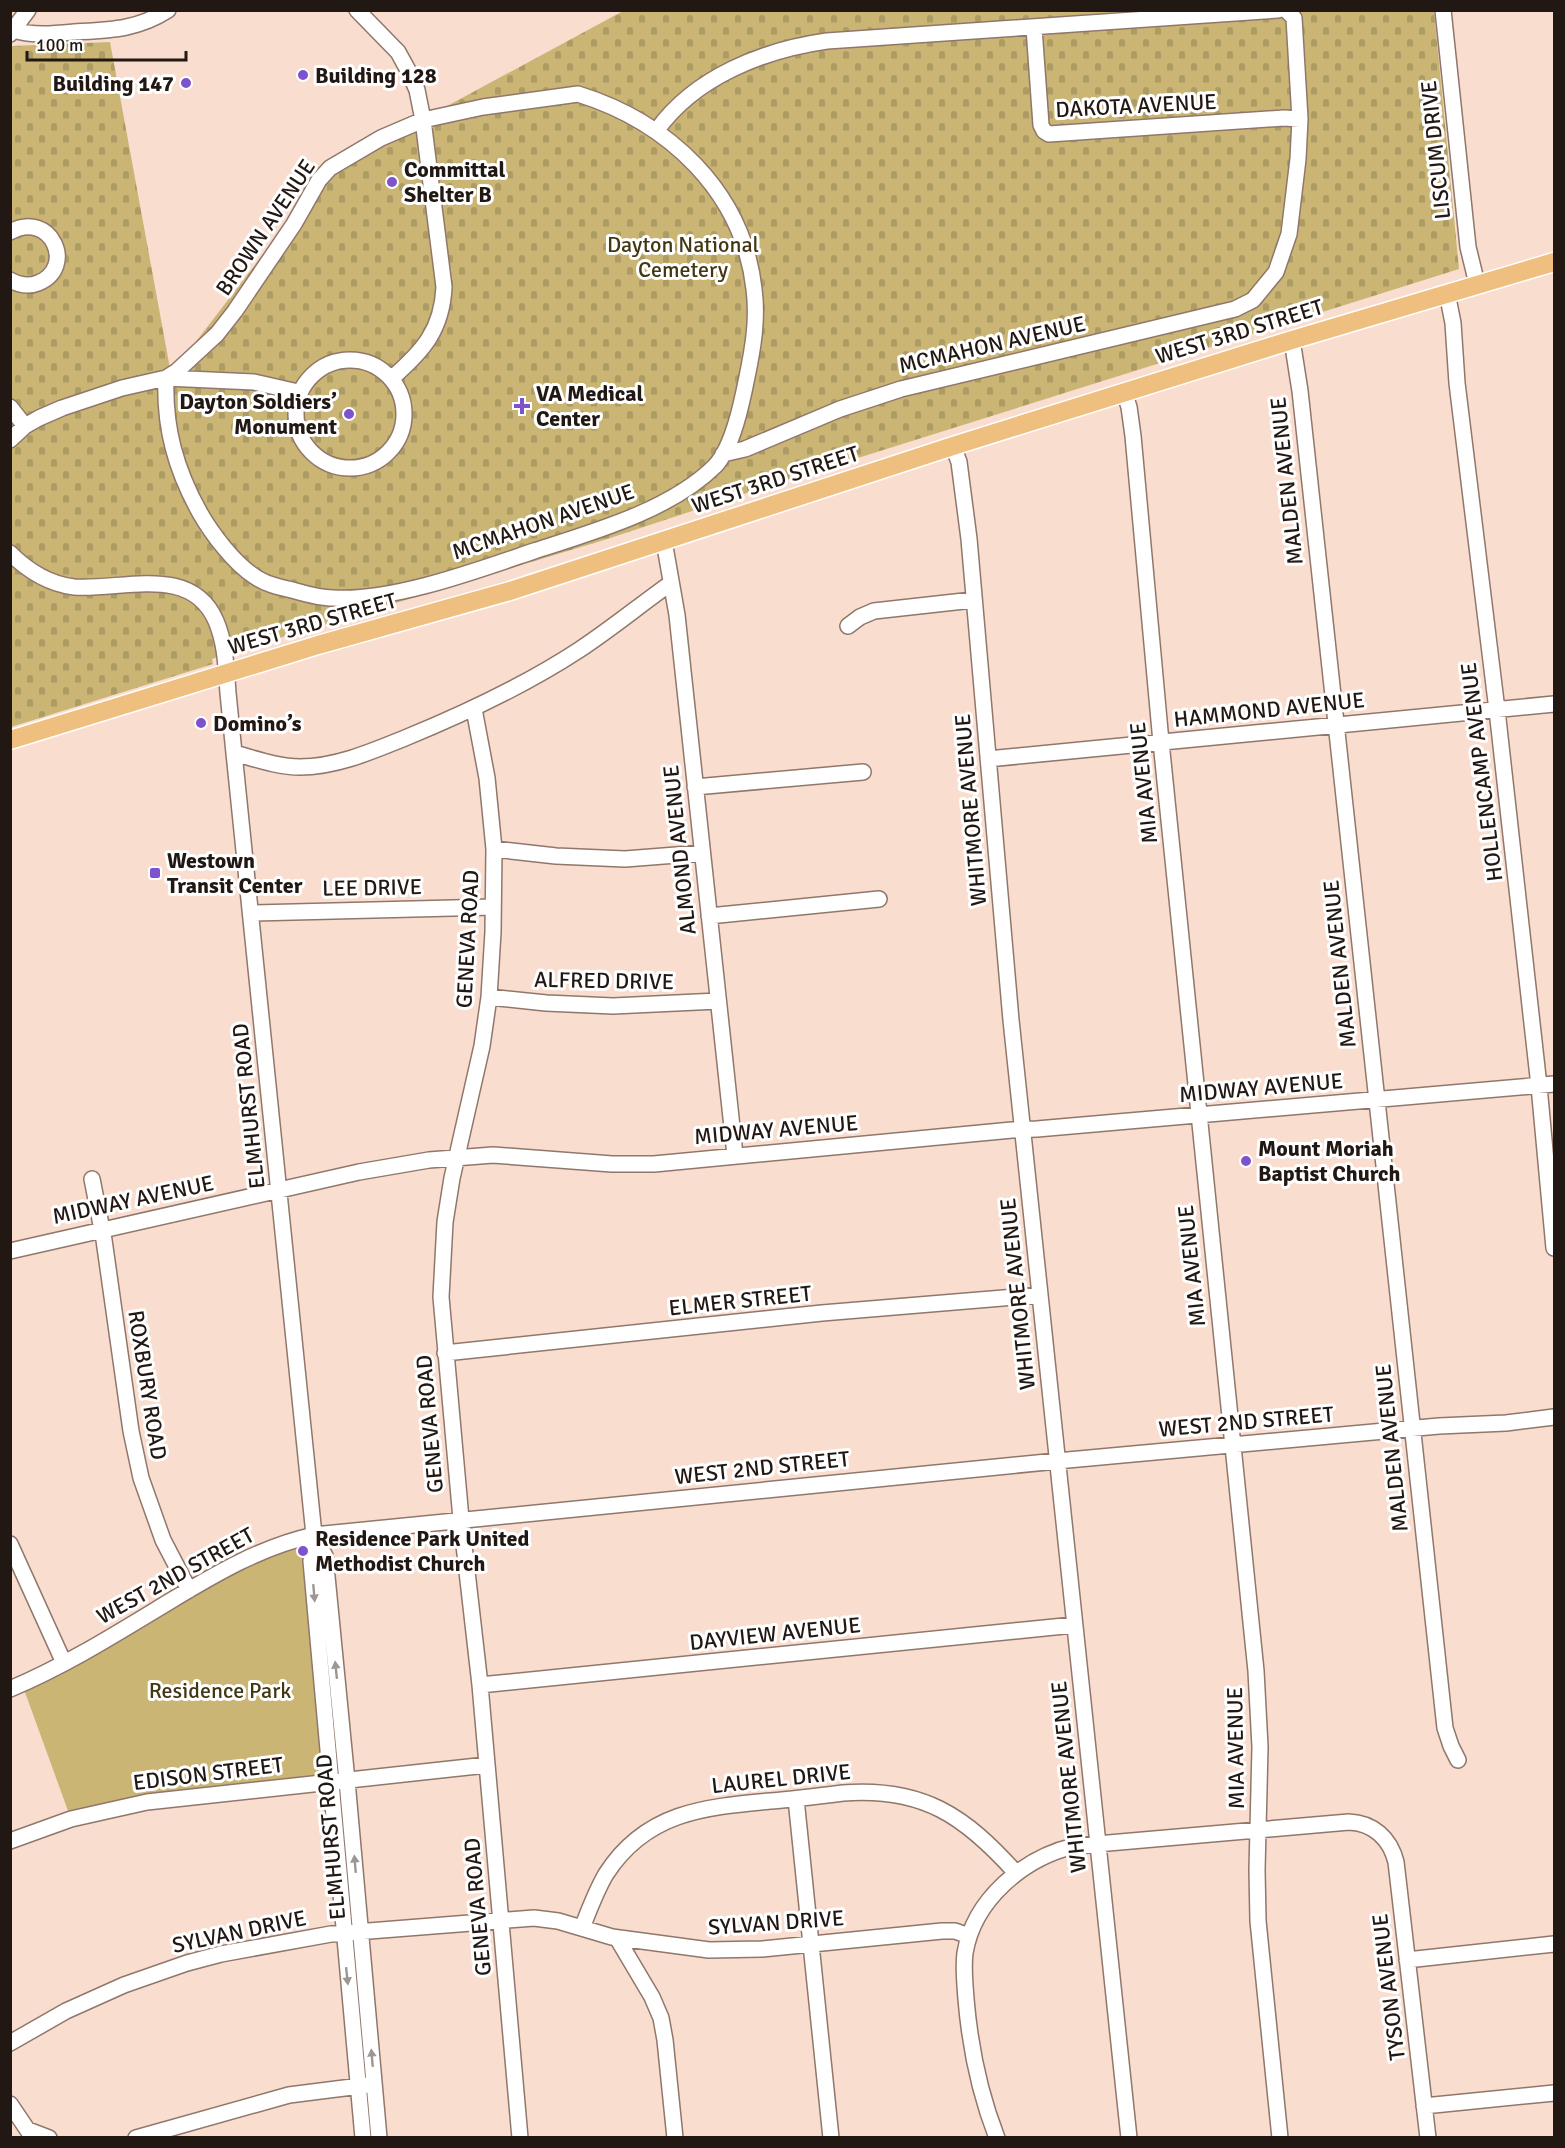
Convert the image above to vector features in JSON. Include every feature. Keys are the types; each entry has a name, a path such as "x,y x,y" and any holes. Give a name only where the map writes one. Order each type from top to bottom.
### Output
{"main road":[{"name":"WEST 3RD STREET","path":"10,740 228,673 499,594 1124,392 1554,262"}],"street":[{"path":"27,10 12,32 33,35 112,31 140,24 168,10"},
{"path":"357,10 404,62 417,90 423,120 444,297 436,328 425,346 392,378"},
{"path":"1286,10 1294,18 1300,119"},
{"name":"LISCUM DRIVE","path":"1443,10 1468,247 1477,284"},
{"path":"657,130 673,110 712,81 757,58 795,46 827,41 1273,11"},
{"name":"DAKOTA AVENUE","path":"1034,28 1041,125 1049,134 1284,118 1300,119"},
{"name":"BROWN AVENUE","path":"166,378 177,371 217,334 235,311 327,171 381,138 423,120 483,107 578,94 601,101 657,130 691,159 717,189 738,226 751,270 755,306 753,343 744,393 734,429 723,454"},
{"name":"MCMAHON AVENUE","path":"166,378 165,396 170,435 186,488 214,534 246,571 260,580 280,587 332,598 372,597 429,584 631,518 668,498 714,467 723,454 745,449 840,409 901,389 1235,309 1253,300 1276,272 1289,234 1298,159 1300,119"},
{"path":"10,232 26,226 39,228 50,236 57,253 52,273 41,282 27,286 10,280"},
{"name":"HOLLENCAMP AVENUE","path":"1447,293 1453,323 1457,383 1497,710 1547,1085 1554,1248"},
{"name":"MALDEN AVENUE","path":"1292,340 1300,391 1445,1728 1450,1746 1458,1760"},
{"path":"356,361 372,365 382,369 392,378 403,405 401,431 396,444 381,459 355,468 341,468 318,459 300,435 296,421 295,402 303,384 315,373 339,362 356,361"},
{"path":"10,440 25,426 62,408 122,388 166,378 254,382 298,392"},
{"name":"MIA AVENUE","path":"1124,392 1129,407 1133,436 1161,742 1260,1722 1258,1920 1280,2138"},
{"path":"10,407 25,426"},
{"name":"WHITMORE AVENUE","path":"953,446 959,462 969,539 1011,1020 1129,2138"},
{"name":"ALMOND AVENUE","path":"664,541 677,615 735,1155"},
{"name":"ELMHURST ROAD","path":"10,553 33,573 57,583 82,587 161,584 176,586 190,592 203,603 216,622 226,656 314,1535 311,1561 363,2138"},
{"path":"234,753 289,767 321,765 384,747 474,709 570,656 671,583"},
{"path":"848,626 874,611 973,600"},
{"name":"HAMMOND AVENUE","path":"988,759 1554,704"},
{"name":"GENEVA ROAD","path":"474,709 487,778 494,849 494,907 489,997 477,1075 447,1211 442,1248 441,1297 461,1519 480,1685 520,2138"},
{"path":"695,788 863,772"},
{"path":"494,849 580,858 625,859 702,853"},
{"path":"709,916 879,899"},
{"name":"LEE DRIVE","path":"251,913 494,907"},
{"name":"ALFRED DRIVE","path":"489,997 546,1003 613,1006 718,1001"},
{"name":"MIDWAY AVENUE","path":"10,1251 392,1166 458,1157 493,1155 633,1164 1547,1085"},
{"name":"ROXBURY ROAD","path":"92,1179 131,1431 141,1478 163,1540 189,1590"},
{"name":"ELMER STREET","path":"445,1353 822,1313 1040,1295"},
{"name":"WEST 2ND STREET","path":"10,1689 64,1664 189,1590 265,1549 314,1535 1057,1461 1554,1417"},
{"name":"ELMHURST ROAD","path":"314,1535 325,1556 379,2138"},
{"path":"10,1544 64,1664"},
{"name":"DAYVIEW AVENUE","path":"480,1685 1074,1625"},
{"name":"EDISON STREET","path":"10,1841 71,1819 147,1802 487,1765"},
{"name":"LAUREL DRIVE","path":"582,1928 601,1883 614,1863 639,1838 660,1824 682,1814 705,1808 865,1791 890,1793 915,1799 951,1814 973,1829 994,1848 1016,1873"},
{"path":"796,1799 831,2138"},
{"name":"TYSON AVENUE","path":"1258,1830 1349,1822 1368,1826 1382,1835 1391,1848 1396,1862 1428,2138"},
{"path":"997,2138 975,2070 964,1973 969,1935 991,1899 1016,1873 1033,1862 1074,1846 1258,1830"},
{"name":"SYLVAN DRIVE","path":"10,2043 58,2015 94,1998 178,1966 253,1947 343,1933 501,1920 546,1919 617,1938 709,1950 752,1950 942,1931 955,1931 969,1935"},
{"path":"617,1938 652,1997 661,2018 675,2138"},
{"path":"1407,1960 1554,1944"},
{"path":"136,2138 289,2096 374,2085"},
{"path":"1424,2106 1554,2093"},
{"path":"10,2104 31,2134 49,2138"}],"green space":[{"name":"Dayton National Cemetery","path":"623,11 1434,11 1459,269 601,541 240,650 212,659 213,664 11,727 10,48 12,46 110,42 171,374 327,171"},
{"name":"Residence Park","path":"314,1535 331,1782 71,1819 22,1684 189,1590"}],"place":[{"name":"Building 128","path":"303,75"},
{"name":"Building 147","path":"186,83"},
{"name":"Committal Shelter B","path":"392,182"},
{"name":"VA Medical Center","path":"522,406"},
{"name":"Dayton Soldiers’ Monument","path":"349,414"},
{"name":"Domino’s","path":"201,723"},
{"name":"Westown Transit Center","path":"155,873"},
{"name":"Mount Moriah Baptist Church","path":"1246,1161"},
{"name":"Residence Park United Methodist Church","path":"303,1551"}]}
